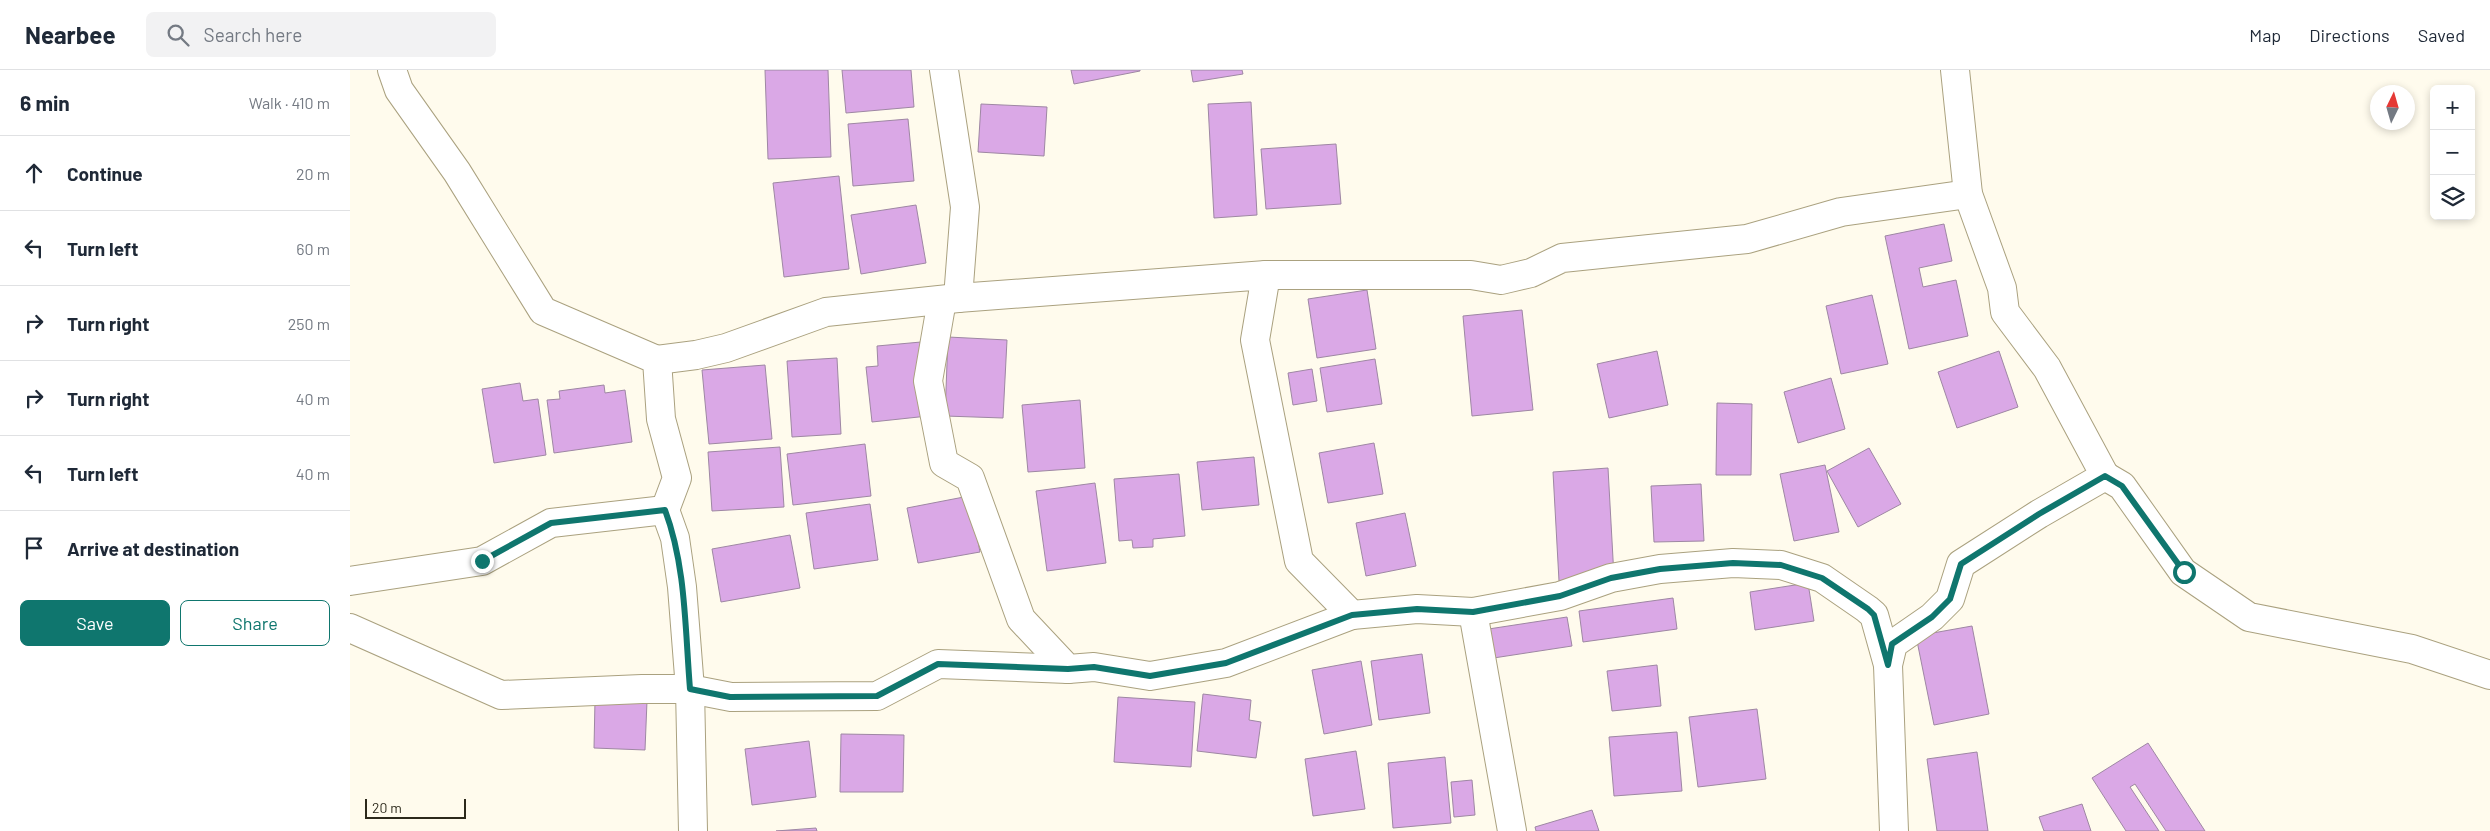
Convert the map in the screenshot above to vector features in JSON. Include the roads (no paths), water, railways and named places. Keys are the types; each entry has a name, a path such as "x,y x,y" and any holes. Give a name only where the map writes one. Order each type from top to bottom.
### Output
{"street":[{"path":"392,70 399,90 417,119 457,172 543,311 657,360 696,355 726,348 826,312 950,299 1266,275 1471,275 1501,280 1531,272 1562,258 1747,239 1841,212 1968,194"},
{"path":"944,70 965,207 950,299 928,381 944,463 970,478 1022,619 1068,669"},
{"path":"1955,70 1968,194 2002,288 2005,312 2047,368 2105,476 2122,486 2184,572 2249,617 2412,650 2490,675"},
{"path":"1266,275 1255,340 1299,561 1352,615"},
{"path":"657,360 661,420 677,478 665,510 675,538 682,587 690,689 694,831"},
{"path":"1894,831 1888,665 1892,644 1932,617 1950,599 1961,564 2039,514 2105,476"},
{"path":"350,581 482,561 551,523 665,510"},
{"path":"350,628 500,695 690,689 730,697 877,696 938,664 1068,669 1094,667 1150,676 1226,663 1352,615 1417,609 1473,612 1560,596 1611,578 1660,569 1733,563 1781,565 1822,578 1874,615 1888,665"},
{"path":"1473,612 1512,831"}]}
